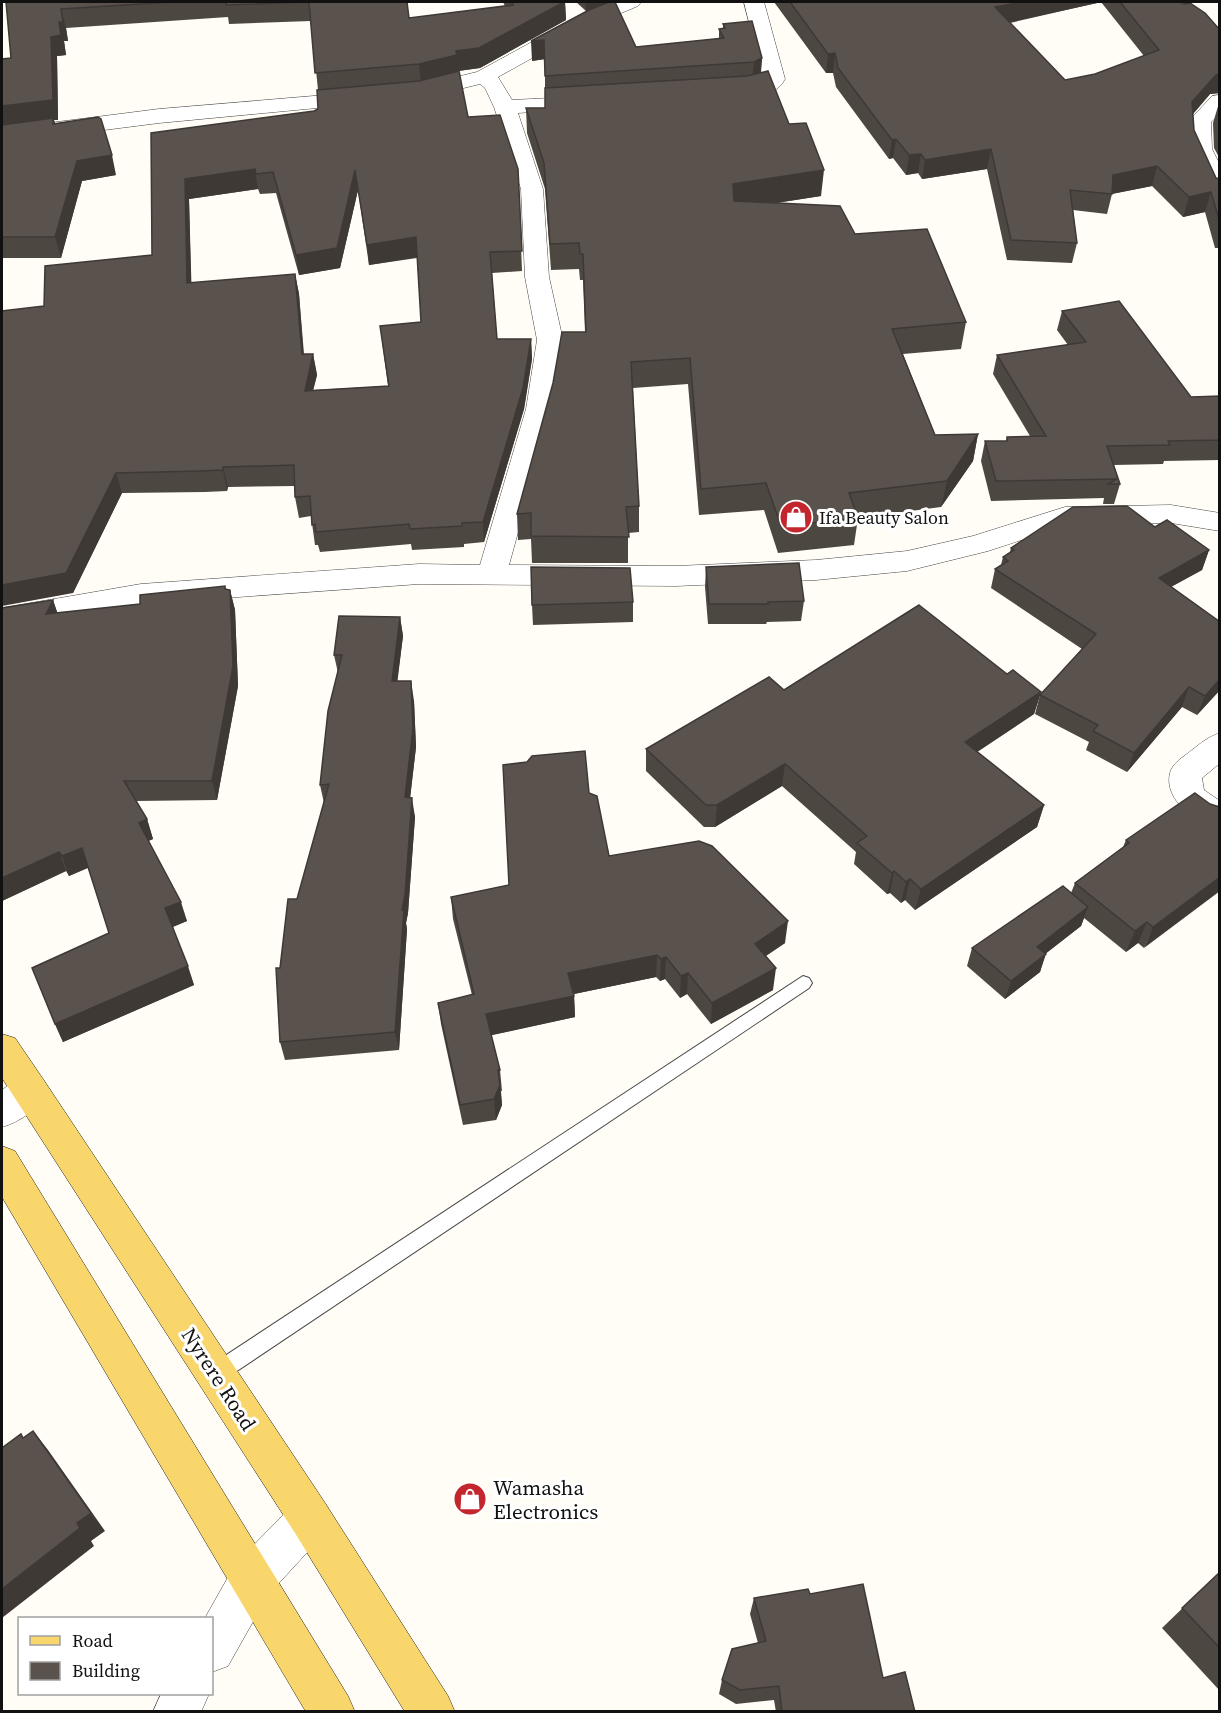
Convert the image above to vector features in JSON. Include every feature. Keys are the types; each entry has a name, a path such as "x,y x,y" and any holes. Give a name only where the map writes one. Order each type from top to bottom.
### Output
{"main road":[{"name":"Nyrere Road","path":"2,1049 16,1100 215,1374 432,1712"},
{"path":"2,1163 332,1712"}],"street":[{"path":"2,136 159,116 421,92 484,76 576,16 631,2"},
{"path":"711,95 754,92 774,79 754,2"},
{"path":"484,76 494,85 505,107 532,189 537,277 550,340 539,409 491,576"},
{"path":"505,107 608,101"},
{"path":"1218,206 1201,149 1200,121 1220,101"},
{"path":"2,618 141,594 419,574 676,576 816,570 907,561 978,544 1065,516 1171,514 1220,522"},
{"path":"1220,745 1185,774 1189,796 1220,819"},
{"path":"213,1648 252,1579 309,1518"},
{"path":"176,1712 185,1695"}],"lane":[{"path":"215,1374 803,983"}],"building":[{"path":"6,2 173,2 61,9 63,22 59,22 61,35 51,37 53,100 2,106 2,59 11,58"},
{"path":"226,2 307,2 226,5"},
{"path":"309,2 407,2 409,18 513,5 512,2 564,2 479,48 456,51 457,55 419,64 315,73"},
{"path":"609,2 615,2 636,47 724,38 719,29 725,28 723,24 752,21 762,58 754,62 545,76 544,40 531,41"},
{"path":"790,2 1022,2 995,7 1065,80 1095,74 1159,50 1120,2 1190,3 1205,13 1220,30 1220,74 1216,75 1192,102 1194,130 1216,178 1220,179 1220,223 1211,192 1189,197 1157,166 1113,175 1112,194 1070,190 1077,243 1011,240 991,149 925,160 921,154 909,155 896,139 892,140 838,68 835,53 828,54"},
{"path":"459,71 468,117 500,115 518,169 522,251 490,252 497,339 531,339 523,388 483,522 462,523 462,526 410,529 409,524 316,532 315,524 312,525 310,496 295,497 294,465 223,467 223,470 116,473 66,573 2,585 2,311 44,306 45,266 152,255 151,133 314,111 318,109 317,90 419,81","holes":["255,169 256,174 273,172 296,255 337,248 355,170 367,245 416,237 421,322 380,326 389,386 305,391 313,354 302,354 295,274 187,283 185,179"]},
{"path":"768,71 789,124 806,123 824,170 733,184 734,201 840,206 855,234 927,229 966,322 892,329 935,435 978,434 947,481 849,493 858,518 781,526 766,483 701,489 690,358 631,362 639,506 626,507 629,537 531,536 531,513 517,514 553,383 562,332 586,332 583,254 580,254 579,243 550,244 544,163 526,108 545,108 545,88 747,76"},
{"path":"98,117 101,119 112,155 77,161 55,237 2,237 2,125 53,118 53,124"},
{"path":"1119,301 1191,397 1220,396 1220,440 1168,441 1170,445 1107,446 1120,484 1108,484 1117,479 996,481 985,441 1007,441 1007,437 1046,436 997,355 1086,342 1062,311"},
{"path":"1127,506 1155,527 1167,520 1209,550 1159,578 1220,622 1220,679 1205,696 1189,687 1134,753 1093,731 1098,725 1040,695 1096,634 995,569 1008,561 1003,557 1014,550 1011,548 1073,507"},
{"path":"799,563 804,601 768,602 768,604 709,604 706,567"},
{"path":"531,567 630,568 633,602 532,605"},
{"path":"225,586 225,589 230,590 233,666 212,781 124,781 147,819 139,823 181,902 165,908 188,966 55,1024 32,968 109,933 82,848 62,856 59,852 2,878 2,608 53,600 46,614 140,604 140,595"},
{"path":"919,605 1007,674 1013,670 1041,692 965,742 1044,805 921,889 910,879 906,882 894,871 892,873 857,843 867,836 785,764 717,805 706,805 646,749 769,677 784,690"},
{"path":"339,616 400,617 392,681 411,681 413,728 405,797 412,798 402,910 404,910 395,1032 280,1042 276,968 280,968 288,899 297,899 329,784 320,785 328,711 342,655 334,655"},
{"path":"585,751 589,793 597,796 609,856 699,841 712,846 788,921 755,944 776,968 712,1003 688,973 681,976 666,957 661,959 657,955 568,973 574,996 486,1014 500,1070 498,1070 500,1085 494,1099 460,1105 438,1003 474,994 451,897 509,885 503,765 527,762 532,756"},
{"path":"1195,793 1210,804 1220,807 1220,877 1153,927 1147,922 1135,931 1075,883 1129,843 1126,840"},
{"path":"1063,886 1088,907 1037,947 1046,954 1011,981 972,948"},
{"path":"33,1431 91,1513 77,1523 80,1528 2,1589 2,1448 21,1434 23,1438"},
{"path":"1220,1572 1220,1648 1182,1608"},
{"path":"863,1584 883,1678 905,1672 915,1712 782,1712 779,1686 740,1690 722,1680 732,1649 766,1641 754,1598 808,1589 810,1594"}],"place":[{"name":"Ifa Beauty Salon","path":"796,517"},
{"name":"Wamasha Electronics","path":"470,1499"}]}
